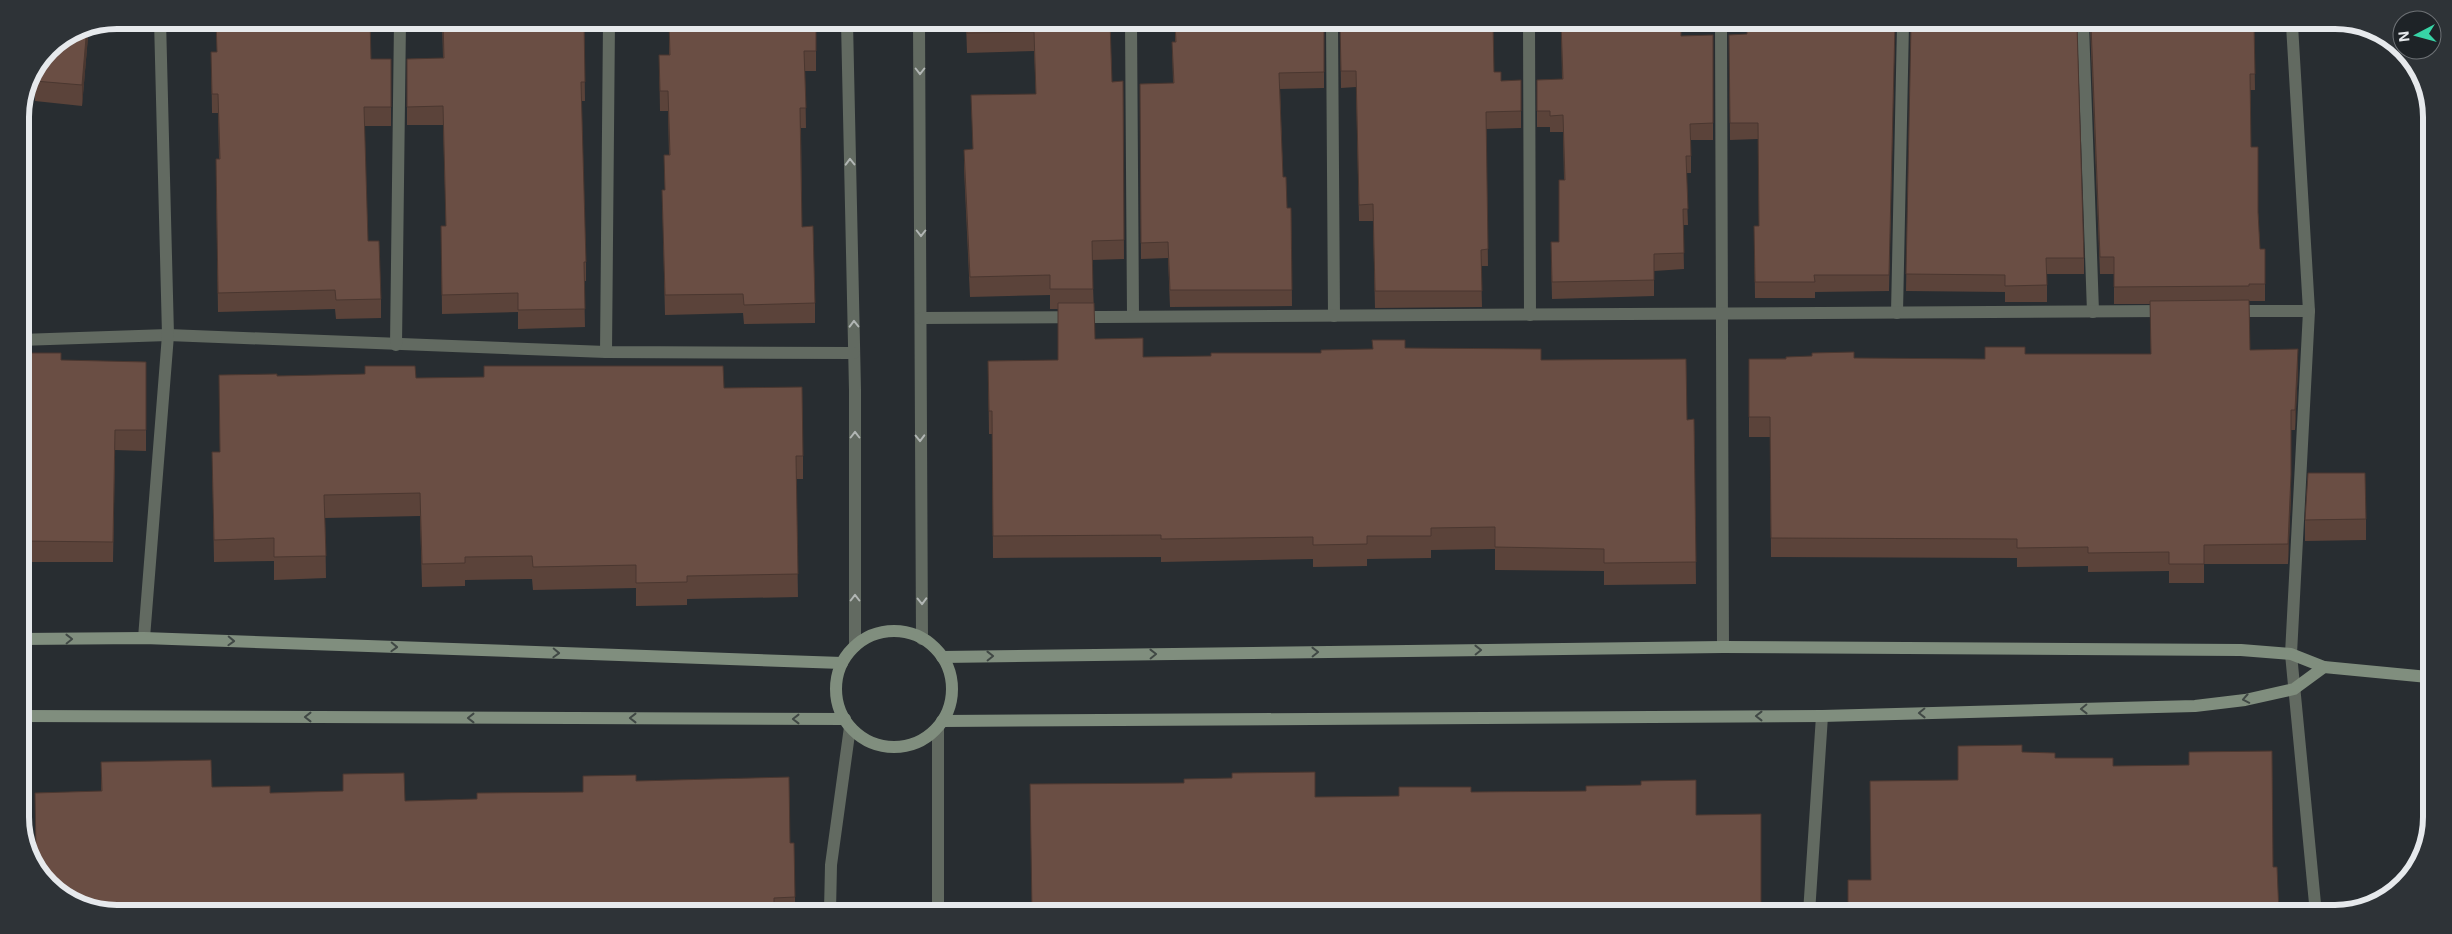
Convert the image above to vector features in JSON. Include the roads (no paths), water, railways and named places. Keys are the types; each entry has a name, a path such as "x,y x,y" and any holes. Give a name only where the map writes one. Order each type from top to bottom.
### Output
{"street":[{"path":"144,638 168,336 160,29"},
{"path":"396,345 400,29"},
{"path":"606,352 609,29"},
{"path":"848,29 854,352 855,646"},
{"path":"920,29 922,639"},
{"path":"1130,29 1133,316"},
{"path":"1332,29 1334,316"},
{"path":"1529,29 1530,315"},
{"path":"1722,29 1723,647"},
{"path":"1897,313 1903,29"},
{"path":"2082,29 2094,312"},
{"path":"2292,29 2309,311 2291,654 2315,905"},
{"path":"921,318 2182,311"},
{"path":"2221,311 2309,311"},
{"path":"29,340 168,336 606,352 854,352"},
{"path":"888,632 905,632 933,646 942,657 949,672 952,689 949,706 940,724 925,738 910,745 894,747 878,745 863,738 847,723 837,701 837,682 842,663 855,646 870,636 888,632"},
{"path":"29,640 144,638 842,663"},
{"path":"942,657 1723,647 2241,650 2291,654 2324,667 2423,676"},
{"path":"940,724 1822,716 2194,706 2245,700 2294,689 2324,667"},
{"path":"29,716 847,723"},
{"path":"1810,905 1822,716"},
{"path":"830,905 831,865 847,723"},
{"path":"938,905 940,724"}]}
